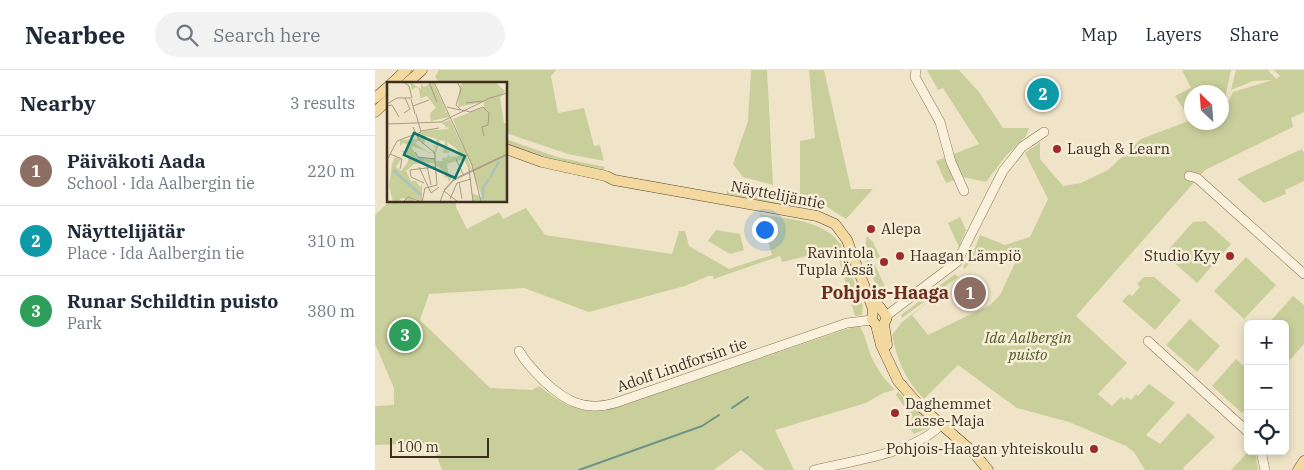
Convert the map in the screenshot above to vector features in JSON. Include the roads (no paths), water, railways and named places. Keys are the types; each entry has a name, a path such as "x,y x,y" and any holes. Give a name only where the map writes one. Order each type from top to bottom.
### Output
{"main road":[{"path":"397,82 409,77"},
{"path":"375,98 387,88"},
{"path":"375,112 387,101"},
{"name":"Näyttelijäntie","path":"507,149 542,162 606,176 615,175 649,181 691,190 703,195 817,216 831,221 841,230 847,240 865,289 879,319 881,345 898,381 907,393 974,453 988,470"},
{"path":"1298,470 1304,462"}],"street":[{"path":"916,70 915,77 940,122 951,162 964,191"},
{"path":"879,319 957,262 1003,171 1022,147 1044,132"},
{"path":"1189,176 1197,178 1304,274"},
{"name":"Adolf Lindforsin tie","path":"519,351 525,362 560,396 574,404 595,407 615,403 847,323 879,319"},
{"path":"1148,341 1244,428"},
{"path":"814,470 902,447 931,434 942,423"},
{"path":"1262,455 1265,470"}],"waterway":[{"path":"732,408 748,397"},
{"path":"579,470 702,426 719,415"}],"place":[{"name":"Näyttelijätär","path":"1043,94"},
{"name":"Laugh & Learn","path":"1057,149"},
{"name":"Alepa","path":"871,229"},
{"name":"Haagan Lämpiö","path":"900,256"},
{"name":"Studio Kyy","path":"1230,256"},
{"name":"Ravintola Tupla Ässä","path":"884,262"},
{"name":"Päiväkoti Aada","path":"970,293"},
{"name":"Runar Schildtin puisto","path":"405,335"},
{"name":"Daghemmet Lasse-Maja","path":"895,413"},
{"name":"Pohjois-Haagan yhteiskoulu","path":"1094,449"}],"district":[{"name":"Pohjois-Haaga","path":"885,293"}],"park label":[{"name":"Ida Aalbergin puisto","path":"1028,346"}]}
